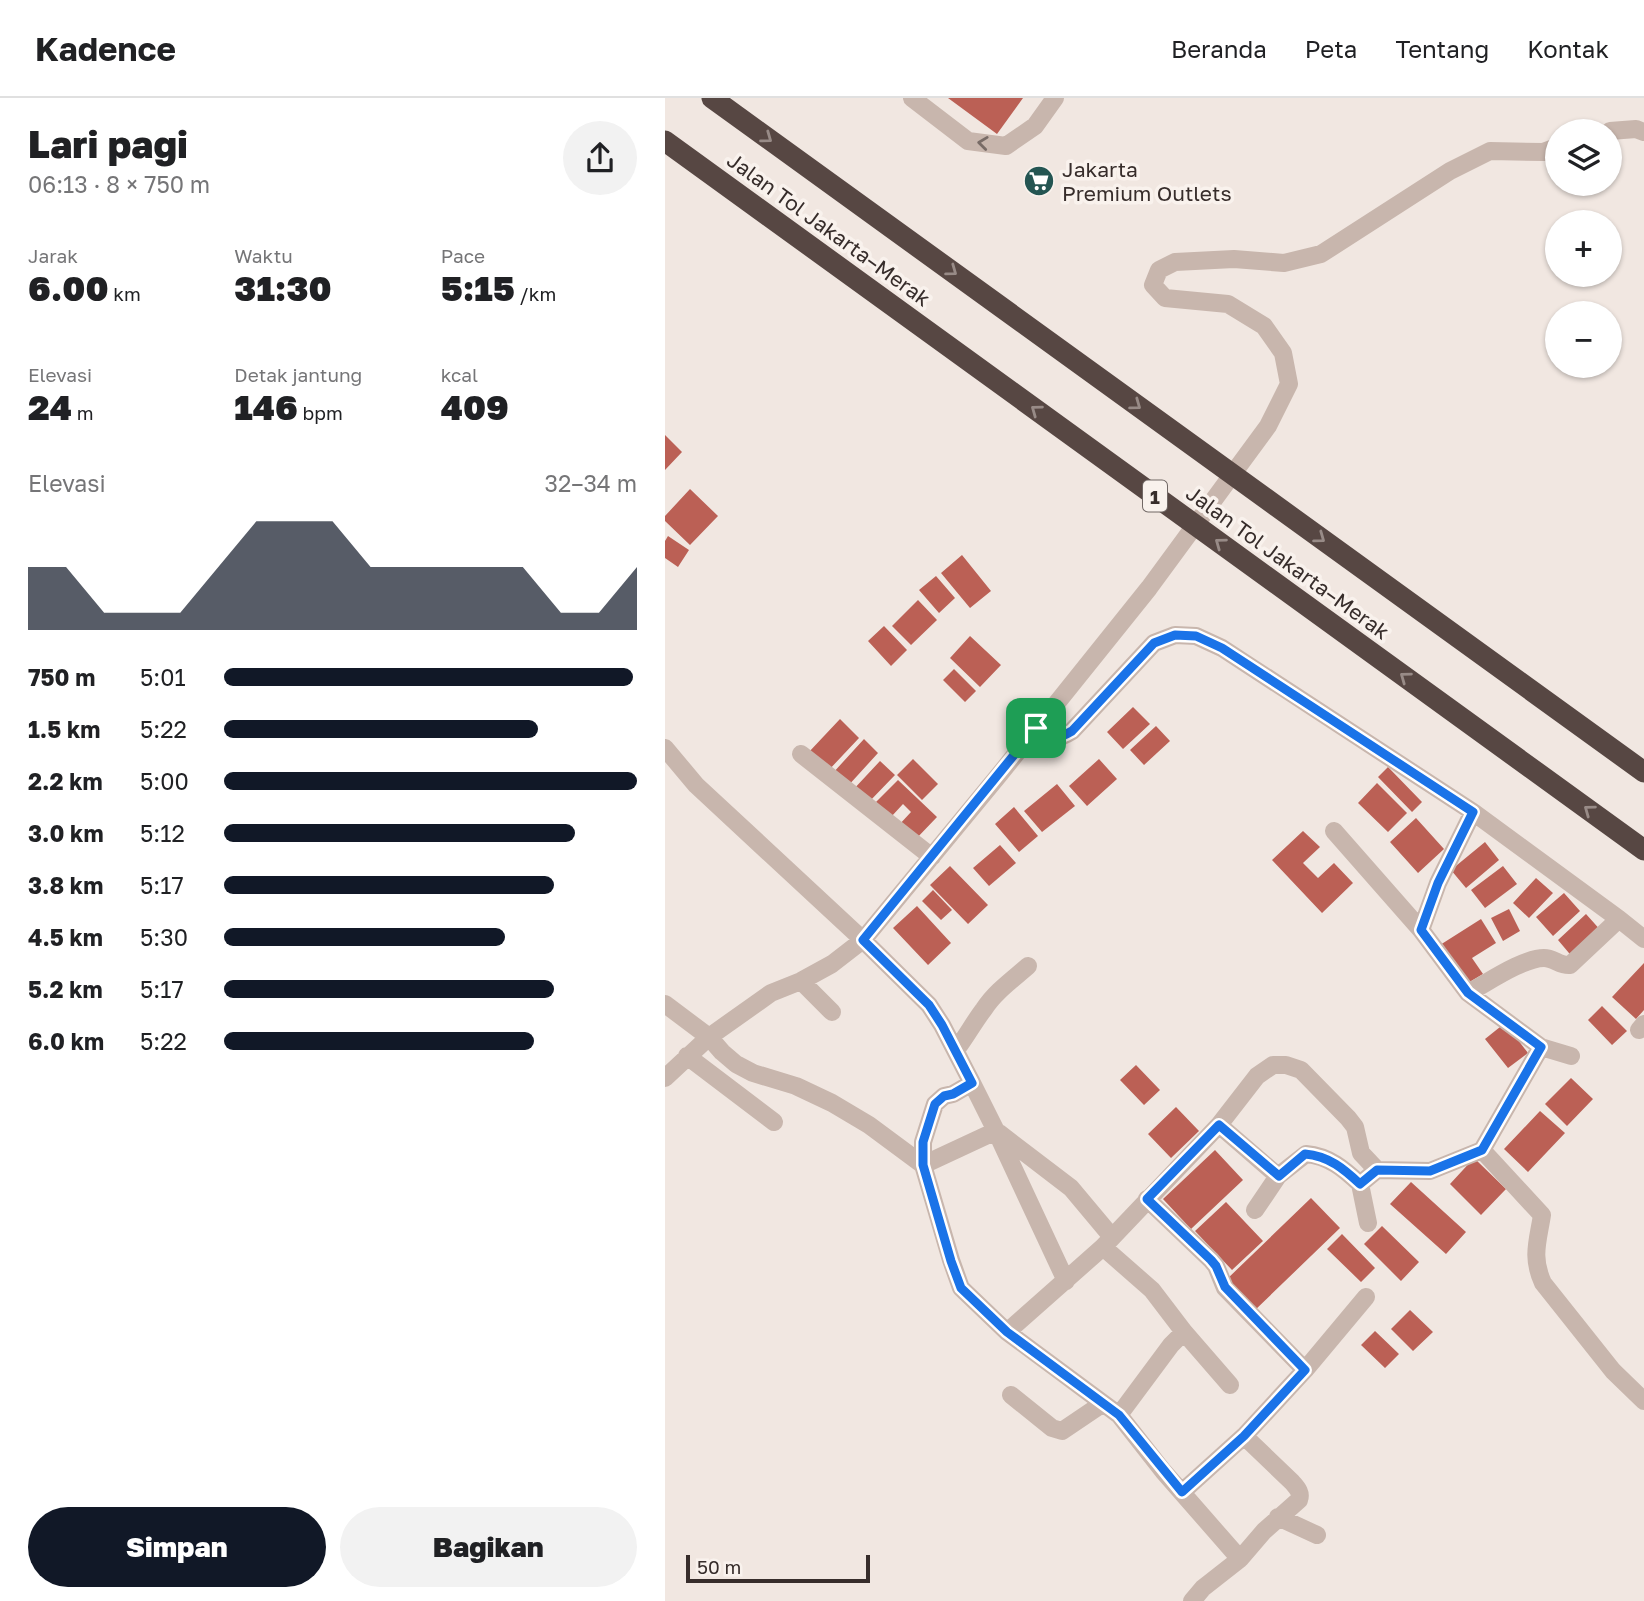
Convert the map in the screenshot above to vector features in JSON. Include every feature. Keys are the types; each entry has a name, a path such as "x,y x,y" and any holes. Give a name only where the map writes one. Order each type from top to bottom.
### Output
{"highway":[{"name":"Jalan Tol Jakarta–Merak","path":"712,98 1644,772"},
{"name":"Jalan Tol Jakarta–Merak","path":"665,141 1644,850"}],"street":[{"path":"912,98 968,141 1006,146 1035,126 1055,98"},
{"path":"1622,130 1636,129 1644,132"},
{"path":"665,1078 709,1037 771,993 832,964 863,940 1149,588 1268,426 1289,384 1283,354 1264,326 1228,304 1165,298 1153,285 1159,270 1175,262 1234,259 1284,263 1321,254 1450,171 1490,151 1545,151"},
{"path":"1036,728 1047,737 1059,738 1066,735 1154,643 1175,635 1196,636 1222,648 1473,812 1644,940"},
{"path":"665,748 696,785 929,1005 956,1050 1066,1281"},
{"path":"801,754 932,857"},
{"path":"1421,930 1438,883 1473,812"},
{"path":"1334,831 1421,930 1468,993 1541,1047 1571,1056"},
{"path":"1468,993 1525,962 1543,958 1565,966 1570,965 1619,919"},
{"path":"956,1050 983,1009 1028,966"},
{"path":"801,981 832,1012"},
{"path":"665,1004 709,1037 736,1065 796,1086 831,1103 869,1125 923,1165"},
{"path":"1360,1184 1377,1170 1430,1171 1482,1150 1541,1047"},
{"path":"687,1056 774,1122"},
{"path":"1007,1332 1107,1242 1219,1125 1258,1076 1273,1065 1286,1065 1301,1070 1355,1127 1361,1153 1377,1170"},
{"path":"972,1083 944,1096 935,1104 923,1142 923,1165 961,1288 1007,1332 1119,1415 1240,1559"},
{"path":"1219,1125 1279,1176"},
{"path":"923,1165 996,1131"},
{"path":"996,1131 1071,1188 1107,1242 1152,1290 1230,1385"},
{"path":"1482,1150 1542,1214 1535,1258 1543,1283 1613,1371 1644,1401"},
{"path":"1255,1210 1279,1176 1305,1154 1315,1155 1341,1167 1360,1184 1368,1223"},
{"path":"1147,1199 1211,1260 1225,1287 1305,1370"},
{"path":"1182,1492 1244,1436 1305,1370 1366,1297"},
{"path":"1119,1415 1171,1345 1184,1332"},
{"path":"1011,1395 1052,1428 1062,1431 1102,1404"},
{"path":"1192,1601 1203,1588 1240,1559 1278,1517 1299,1500 1299,1490 1244,1436"},
{"path":"1278,1517 1317,1535"}],"building":[{"path":"948,98 1023,98 997,134"},
{"path":"665,435 682,452 665,470"},
{"path":"690,489 718,516 690,545 665,521 665,516"},
{"path":"668,536 689,550 678,567 665,558 665,541"},
{"path":"962,555 991,591 970,608 941,573"},
{"path":"936,576 955,598 939,613 919,590"},
{"path":"918,600 937,620 911,645 892,626"},
{"path":"884,626 907,650 891,666 868,641"},
{"path":"970,636 1001,665 980,687 950,658"},
{"path":"954,669 976,691 965,702 943,680"},
{"path":"1133,707 1150,724 1123,749 1107,732"},
{"path":"840,719 859,738 827,772 808,753"},
{"path":"1156,726 1170,741 1144,765 1130,750"},
{"path":"864,739 878,753 847,787 832,774"},
{"path":"913,759 938,784 922,800 897,775"},
{"path":"1099,759 1117,779 1087,806 1069,786"},
{"path":"880,761 895,775 867,804 852,791"},
{"path":"1388,767 1422,802 1412,812 1378,777"},
{"path":"898,780 937,817 914,841 898,826 911,812 903,804 891,817 876,802"},
{"path":"1377,783 1407,813 1388,832 1358,803"},
{"path":"1057,784 1075,806 1042,832 1024,811"},
{"path":"1014,807 1038,836 1019,852 995,824"},
{"path":"1416,818 1444,849 1418,873 1390,842"},
{"path":"1303,831 1320,847 1303,863 1318,878 1334,863 1353,883 1322,913 1272,860"},
{"path":"1485,842 1499,860 1466,888 1451,870"},
{"path":"1000,845 1016,863 989,886 973,868"},
{"path":"950,866 988,905 968,924 930,885"},
{"path":"1503,866 1517,884 1485,908 1471,890"},
{"path":"1536,878 1553,893 1529,918 1513,903"},
{"path":"933,890 952,910 941,920 922,901"},
{"path":"1564,893 1580,911 1553,936 1536,917"},
{"path":"917,906 951,943 928,965 893,928"},
{"path":"1509,909 1520,931 1503,941 1491,918"},
{"path":"1586,914 1603,933 1574,959 1558,940"},
{"path":"1481,919 1496,943 1472,958 1483,974 1466,984 1440,945"},
{"path":"1644,963 1644,1010 1636,1019 1612,997"},
{"path":"1602,1006 1627,1031 1612,1045 1588,1020"},
{"path":"1505,1023 1528,1053 1508,1068 1485,1039"},
{"path":"1136,1065 1160,1090 1144,1105 1120,1080"},
{"path":"1571,1078 1593,1099 1567,1126 1545,1104"},
{"path":"1176,1107 1199,1131 1171,1158 1148,1134"},
{"path":"1540,1111 1565,1133 1528,1172 1504,1149"},
{"path":"1215,1150 1243,1180 1191,1229 1163,1199"},
{"path":"1474,1158 1506,1189 1481,1215 1450,1184"},
{"path":"1411,1182 1466,1232 1446,1254 1390,1204"},
{"path":"1311,1198 1340,1228 1253,1312 1224,1282"},
{"path":"1226,1202 1263,1241 1232,1270 1195,1231"},
{"path":"1382,1226 1419,1262 1401,1281 1364,1244"},
{"path":"1342,1234 1375,1268 1361,1282 1327,1249"},
{"path":"1410,1310 1433,1332 1413,1351 1391,1329"},
{"path":"1375,1331 1399,1354 1385,1368 1361,1345"}],"place":[{"name":"Jakarta Premium Outlets","path":"1039,181"}],"route":[{"path":"1175,635 1196,636 1222,648 1473,812 1438,883 1421,930 1468,993 1541,1047 1482,1150 1430,1171 1377,1170 1360,1184 1327,1159 1305,1154 1279,1176 1219,1125 1147,1199 1211,1260 1225,1287 1305,1370 1244,1436 1182,1492 1119,1415 1007,1332 961,1288 923,1165 923,1142 935,1104 944,1096 972,1083 929,1005 863,940 1036,728 1047,737 1059,738 1072,731 1154,643 1175,635"}]}
